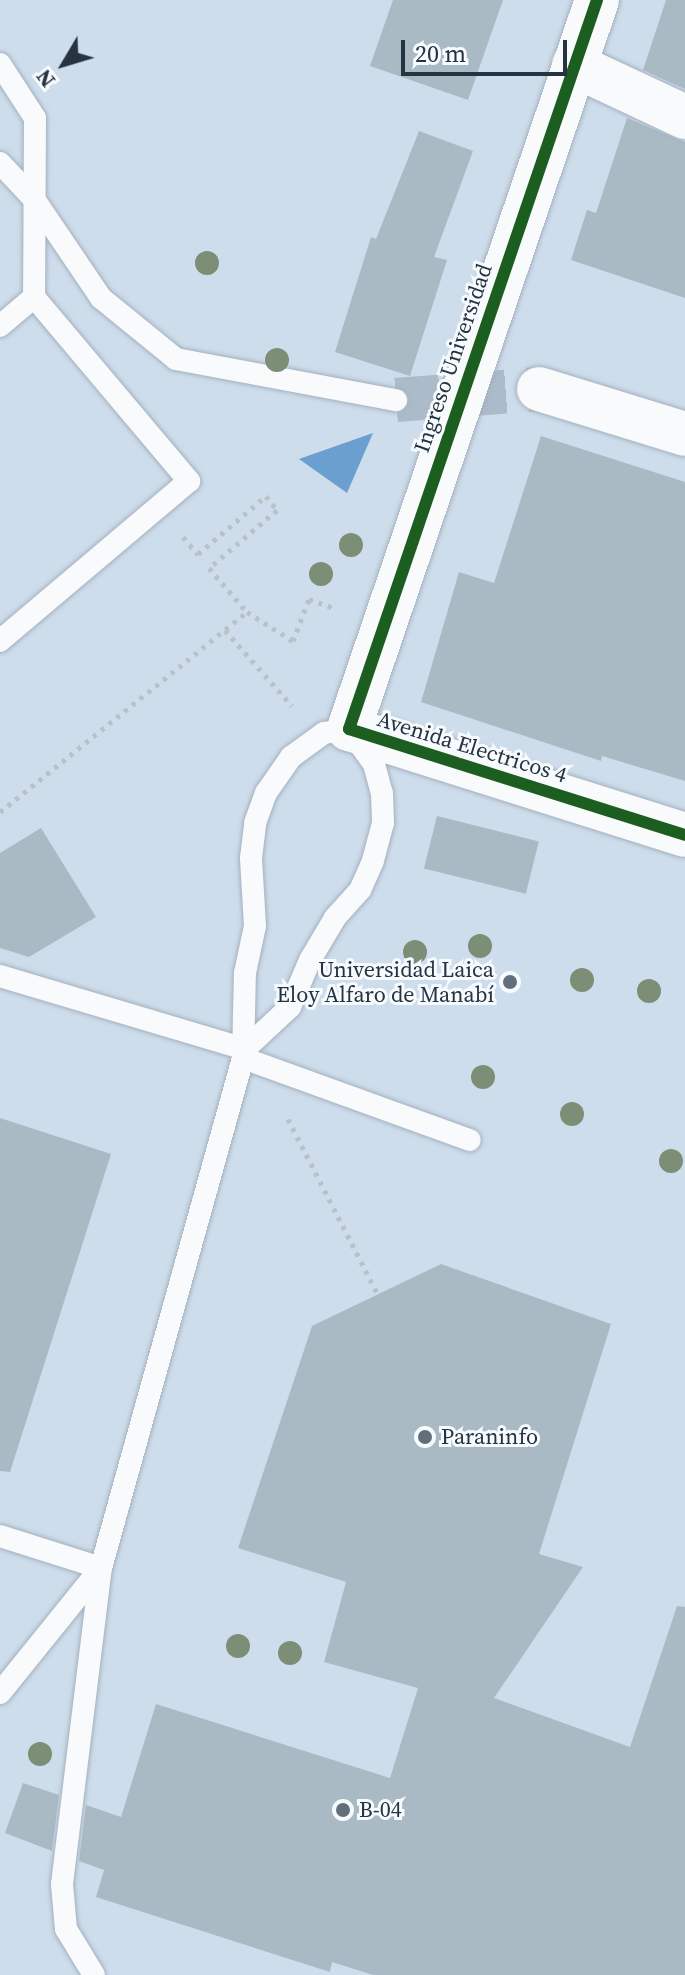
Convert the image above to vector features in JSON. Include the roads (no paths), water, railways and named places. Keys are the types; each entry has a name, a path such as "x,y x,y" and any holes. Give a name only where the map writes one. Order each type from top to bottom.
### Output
{"street":[{"name":"Ingreso Universidad","path":"349,729 597,0"},
{"path":"574,65 685,117"},
{"path":"539,389 685,434"},
{"name":"Avenida Electricos 4","path":"349,729 685,835"}],"lane":[{"path":"0,64 35,118 34,297 189,481 0,641"},
{"path":"0,163 34,199 101,298 176,359 396,400"},
{"path":"0,326 34,297"},
{"path":"94,1975 66,1929 62,1884 101,1568 244,1053 245,973 255,926 251,858 255,823 266,793 291,757 324,733 349,729 374,764 382,793 383,823 373,861 360,890 335,918 310,960 290,1007 244,1053"},
{"path":"0,976 244,1053 470,1140"},
{"path":"0,1536 101,1568"},
{"path":"0,1693 101,1568"}],"water":[{"path":"373,433 347,493 299,459"}],"tunnel":[{"path":"396,400 539,389"}],"place":[{"name":"Universidad Laica Eloy Alfaro de Manabí","path":"510,982"},
{"name":"Paraninfo","path":"425,1437"},
{"name":"B-04","path":"343,1810"}]}
